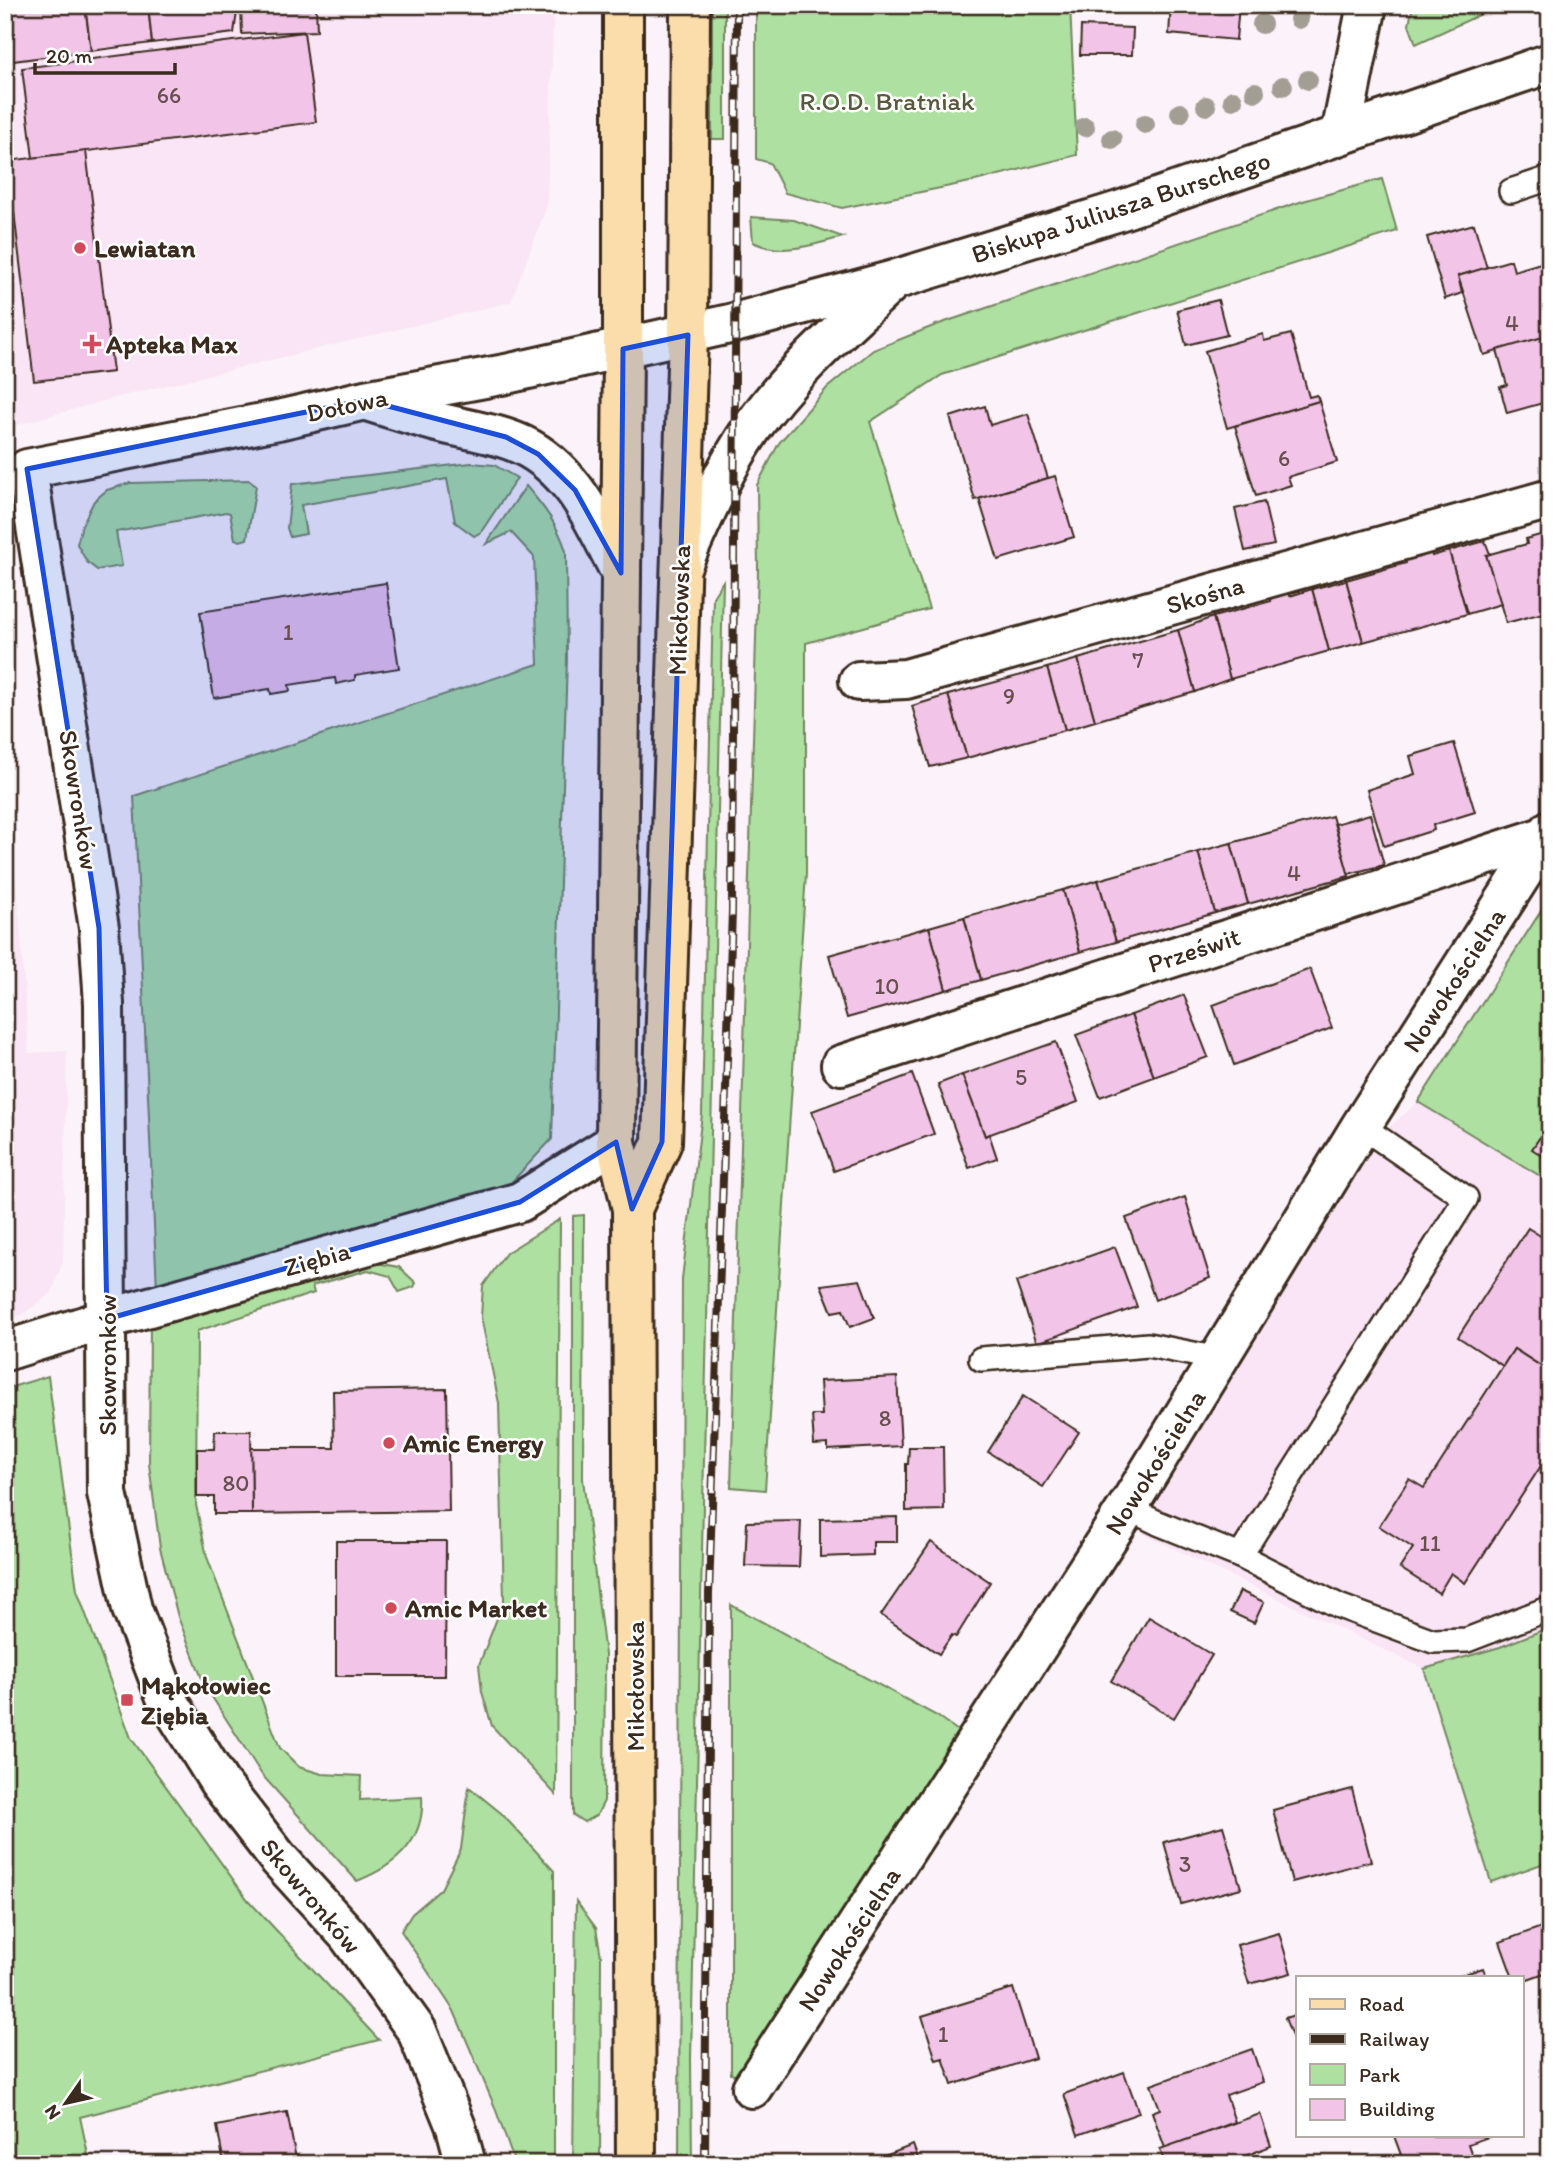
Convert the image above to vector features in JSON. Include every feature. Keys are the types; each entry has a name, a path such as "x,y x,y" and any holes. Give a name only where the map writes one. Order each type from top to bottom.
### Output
{"main road":[{"name":"Mikołowska","path":"623,5 623,349 616,1142 632,1209 636,2164"},
{"name":"Mikołowska","path":"632,1209 662,1142 688,335 690,5"}],"street":[{"path":"1340,134 1367,5"},
{"name":"Biskupa Juliusza Burschego","path":"688,335 894,280 1116,212 1550,63"},
{"path":"681,567 709,505 751,429 784,388 894,280"},
{"name":"Dołowa","path":"16,471 506,374 688,335"},
{"path":"365,400 437,422 506,437 538,454 575,490 621,573"},
{"name":"Skowronków","path":"16,471 99,929 104,1004 107,1493 132,1609 166,1698 219,1782 276,1857 348,1935 417,2031 456,2127 466,2164"},
{"name":"Skośna","path":"859,681 906,679 1550,499"},
{"name":"Prześwit","path":"841,1065 1548,833"},
{"name":"Nowokościelna","path":"752,2088 1128,1508 1361,1126 1548,833"},
{"name":"Ziębia","path":"5,1351 107,1319 520,1202 616,1142"}],"lane":[{"path":"1511,191 1550,178"},
{"path":"1240,1556 1466,1198 1361,1126"},
{"path":"981,1359 1148,1345 1219,1359"},
{"path":"1128,1508 1240,1556 1339,1606 1433,1641 1467,1640 1550,1608"}],"highlighted area":[{"path":"688,335 662,1142 632,1209 616,1142 520,1202 107,1319 99,928 27,469 365,400 506,437 538,454 575,490 621,573 623,349"}],"shaded area":[{"path":"5,5 554,5 547,206 511,302 126,395 5,428"},
{"path":"5,815 18,895 29,1053 67,1051 63,1261 52,1293 22,1315 5,1320"},
{"path":"1418,1102 1550,1182 1550,1627 1500,1647 1424,1669 1143,1534 1156,1499 1364,1149"}],"green space":[{"path":"712,5 725,5 725,139 712,139"},
{"name":"R.O.D. Bratniak","path":"756,5 1070,5 1077,155 975,181 842,208 785,193 770,163 756,159"},
{"path":"1413,5 1501,5 1416,44 1409,25"},
{"path":"1382,179 1397,231 942,375 870,422 929,609 806,643 806,874 765,1490 731,1487 758,570 757,485 779,443 827,388 873,350 936,325 1303,201"},
{"path":"751,217 794,220 843,237 798,248 775,249 753,242"},
{"path":"471,463 494,465 517,478 481,532 474,536 455,522 447,479 301,505 306,534 290,537 287,528 292,484"},
{"path":"249,480 256,486 247,539 235,539 230,513 226,512 116,532 122,566 97,570 87,562 77,544 82,525 94,501 107,490 130,483"},
{"path":"526,486 550,517 566,551 567,659 552,1139 507,1187 157,1289 134,796 538,664 534,557 511,532 486,544"},
{"path":"723,581 691,2059 692,2164 679,2164 682,1279 702,1114 713,597"},
{"path":"1550,897 1550,1182 1418,1102"},
{"path":"584,1215 583,1479 605,1655 604,1801 597,1815 584,1822 573,1815 573,1216"},
{"path":"560,1219 556,1795 492,1726 482,1692 479,1665 504,1600 499,1403 481,1317 483,1286 506,1253"},
{"path":"353,1259 399,1267 416,1283 414,1287 399,1292 390,1276 368,1270 312,1286 314,1293 197,1331 196,1505 207,1557 280,1748 299,1767 322,1774 361,1776 360,1800 422,1797 419,1827 405,1850 384,1868 357,1881 262,1775 205,1686 178,1617 160,1548 149,1464 150,1322"},
{"path":"48,1376 77,1590 131,1738 248,1900 379,2040 80,2117 90,2164 5,2164 5,1389"},
{"path":"731,1605 937,1716 961,1733 747,2079 731,2074"},
{"path":"1550,1627 1550,1861 1491,1882 1424,1669 1500,1647"},
{"path":"469,1787 501,1813 554,1871 554,2164 515,2164 494,2105 454,2011 401,1931 412,1914 441,1889 461,1849"},
{"path":"576,1901 596,1928 601,1956 600,2164 573,2164"}],"building":[{"path":"5,5 85,5 91,51 5,62"},
{"path":"85,5 148,5 152,43 91,51"},
{"path":"148,5 238,5 234,33 152,43"},
{"path":"316,5 317,31 242,34 241,6"},
{"path":"1171,5 1239,5 1236,40 1169,34"},
{"path":"1081,26 1133,28 1132,55 1080,55"},
{"path":"304,32 316,122 33,158 22,68"},
{"path":"86,151 113,372 34,381 8,161"},
{"path":"1474,224 1487,268 1458,276 1462,293 1445,299 1427,237"},
{"path":"1511,260 1514,271 1544,262 1550,282 1550,335 1484,355 1458,276"},
{"path":"1218,300 1227,335 1186,345 1177,310"},
{"path":"1263,334 1264,341 1291,334 1309,397 1317,395 1319,401 1227,428 1205,351"},
{"path":"1550,335 1550,401 1507,413 1500,387 1507,385 1497,350"},
{"path":"1319,401 1337,462 1288,477 1291,485 1256,496 1235,426"},
{"path":"985,406 990,425 1028,414 1048,478 975,500 950,417"},
{"path":"1055,476 1074,537 998,560 979,499"},
{"path":"1264,502 1274,545 1245,551 1235,509"},
{"path":"1550,532 1550,596 1546,597 1550,611 1506,623 1486,555 1527,544 1526,539"},
{"path":"1485,541 1490,554 1486,555 1501,604 1467,614 1449,551"},
{"path":"1429,546 1432,556 1449,551 1467,614 1363,642 1346,580 1406,563 1404,553"},
{"path":"1346,580 1363,642 1329,651 1312,589"},
{"path":"386,583 399,668 355,675 355,680 336,684 335,678 289,685 290,691 271,694 270,689 214,698 200,612"},
{"path":"1287,586 1290,596 1312,589 1329,651 1230,679 1213,617 1271,601 1269,592"},
{"path":"1213,617 1230,679 1195,692 1178,630"},
{"path":"1178,630 1195,692 1095,721 1078,659"},
{"path":"1078,659 1095,721 1065,730 1047,668"},
{"path":"1047,668 1065,730 967,758 948,695"},
{"path":"948,695 967,758 930,767 912,706"},
{"path":"1454,743 1475,812 1433,825 1434,830 1384,846 1367,790 1415,774 1410,756"},
{"path":"1370,814 1384,865 1348,874 1335,824"},
{"path":"1332,816 1349,876 1248,904 1231,843"},
{"path":"1231,843 1248,904 1215,913 1198,852"},
{"path":"1198,852 1215,913 1116,942 1098,880"},
{"path":"1098,880 1116,942 1080,952 1063,890"},
{"path":"1063,890 1080,952 981,980 964,917"},
{"path":"964,917 981,980 946,990 929,927"},
{"path":"929,927 946,990 847,1018 829,955"},
{"path":"1310,969 1332,1028 1234,1065 1213,1005"},
{"path":"1184,995 1208,1057 1154,1077 1131,1015"},
{"path":"5,1013 12,1046 5,1047"},
{"path":"1131,1015 1154,1077 1100,1097 1076,1035"},
{"path":"1056,1042 1078,1102 985,1136 962,1075"},
{"path":"912,1074 934,1134 834,1171 812,1111"},
{"path":"962,1075 985,1136 989,1134 997,1158 969,1168 938,1084"},
{"path":"1550,1122 1550,1161 1532,1149"},
{"path":"1185,1197 1210,1278 1155,1300 1126,1218"},
{"path":"1528,1228 1550,1242 1550,1372 1514,1349 1503,1366 1458,1337"},
{"path":"1115,1247 1137,1307 1037,1343 1016,1282"},
{"path":"860,1280 874,1318 850,1327 843,1310 832,1312 821,1285"},
{"path":"1514,1349 1550,1372 1550,1452 1465,1583 1451,1573 1439,1593 1400,1568 1413,1548 1379,1526 1409,1479 1424,1488"},
{"path":"897,1377 901,1446 828,1450 828,1444 814,1445 812,1415 822,1415 820,1381"},
{"path":"447,1389 449,1511 252,1514 251,1448 334,1448 333,1391"},
{"path":"1023,1396 1079,1432 1043,1487 988,1452"},
{"path":"215,1431 251,1431 252,1514 214,1514 214,1497 197,1497 197,1449 214,1449"},
{"path":"909,1447 943,1447 944,1510 906,1511 906,1464"},
{"path":"897,1517 897,1542 873,1542 873,1555 820,1557 820,1519"},
{"path":"801,1521 799,1567 745,1566 747,1522"},
{"name":"Amic Market","path":"336,1541 446,1541 445,1676 336,1676"},
{"path":"931,1542 990,1582 956,1637 952,1635 939,1654 881,1615"},
{"path":"1240,1591 1264,1602 1254,1623 1230,1612"},
{"path":"1149,1617 1212,1655 1174,1718 1111,1681"},
{"path":"1352,1789 1371,1861 1292,1882 1273,1810"},
{"path":"1223,1826 1241,1888 1181,1904 1164,1842"},
{"path":"1550,1924 1550,1971 1524,1980 1524,1976 1512,1976 1500,1942"},
{"path":"1279,1933 1291,1973 1249,1984 1237,1945"},
{"path":"1483,1968 1486,1976 1459,1976"},
{"path":"1013,1988 1035,2058 952,2085 943,2058 936,2060 922,2016"},
{"path":"1296,2015 1296,2047 1285,2018"},
{"path":"1252,2049 1263,2082 1226,2095 1235,2122 1165,2148 1152,2112 1160,2109 1151,2085"},
{"path":"1124,2072 1139,2113 1078,2135 1064,2094"},
{"path":"287,2112 297,2164 224,2164 217,2126"},
{"path":"1260,2114 1271,2146 1234,2160 1235,2164 1165,2164 1160,2149"},
{"path":"1395,2138 1485,2138 1468,2144 1475,2164 1395,2164 1393,2158 1401,2155"},
{"path":"913,2145 920,2164 864,2164"}],"railway":[{"path":"705,2164 709,1594 732,911 737,5"}],"place":[{"name":"Lewiatan","path":"80,248"},
{"name":"Apteka Max","path":"92,344"},
{"name":"Amic Energy","path":"389,1443"},
{"name":"Amic Market","path":"391,1608"},
{"name":"Mąkołowiec Ziębia","path":"127,1700"}]}
